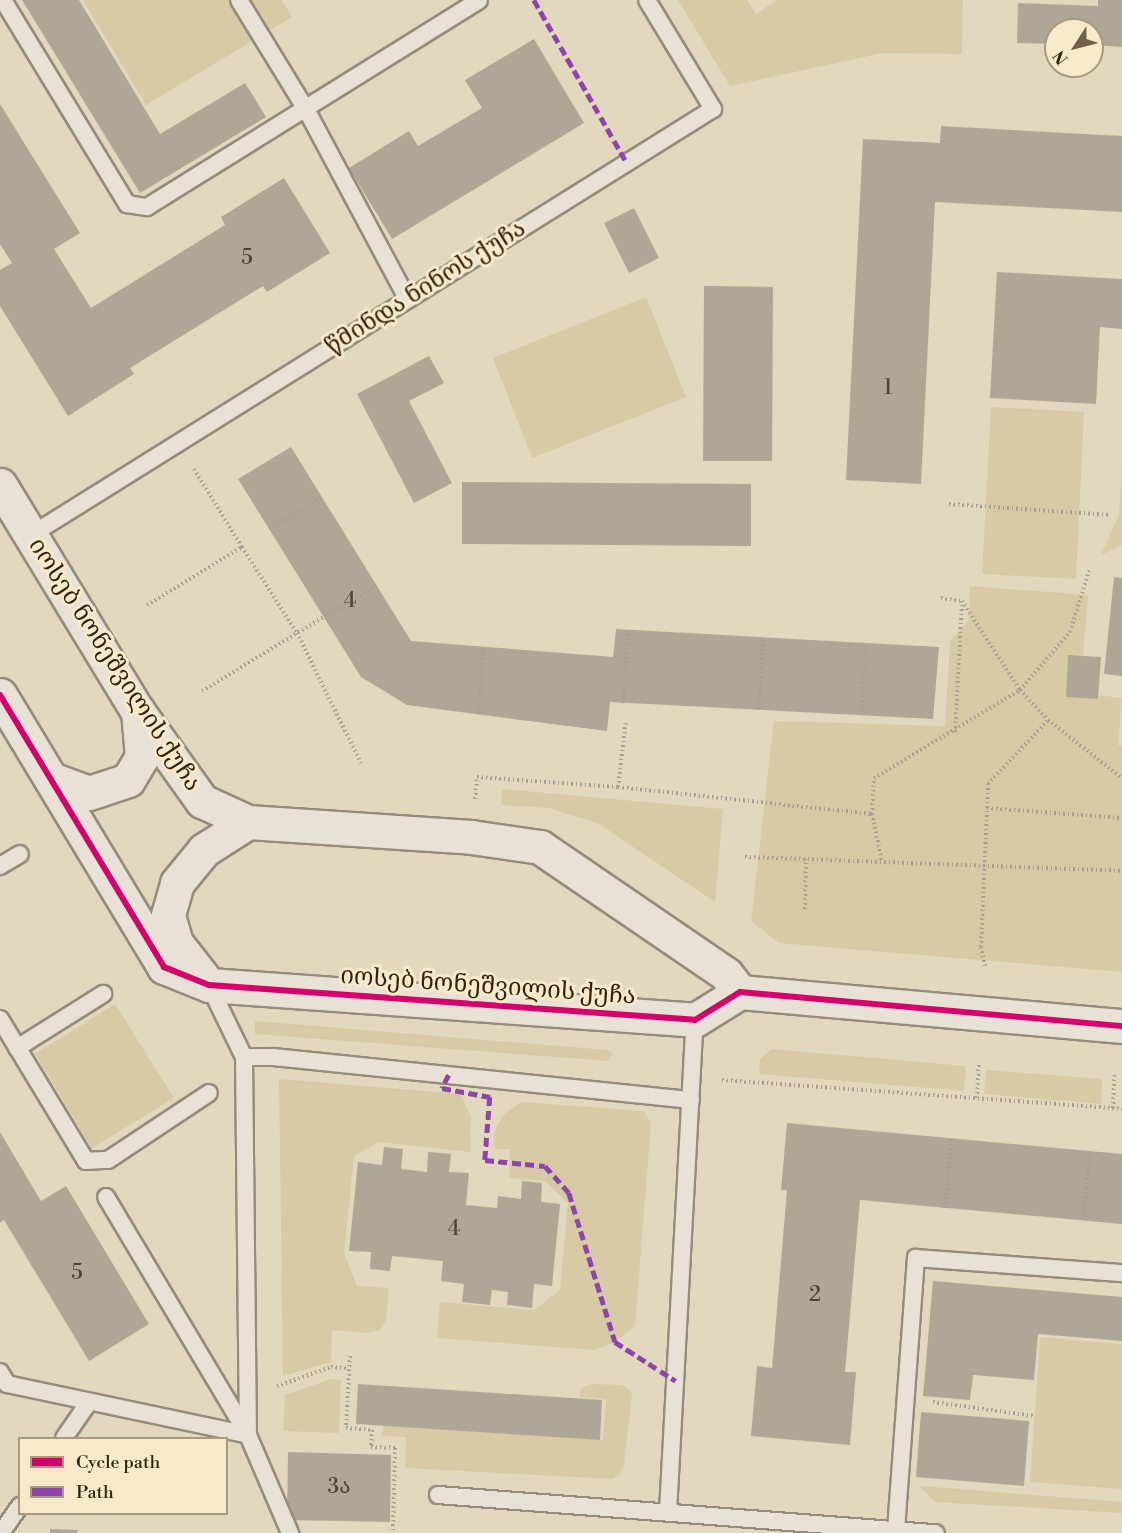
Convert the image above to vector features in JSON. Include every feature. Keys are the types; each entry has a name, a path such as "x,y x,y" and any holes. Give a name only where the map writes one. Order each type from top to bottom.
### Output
{"street":[{"name":"იოსებ ნონეშვილის ქუჩა","path":"0,485 138,710 202,801 248,822 471,837 540,847 726,974 740,992"},
{"name":"იოსებ ნონეშვილის ქუჩა","path":"2,701 165,966 209,985 695,1020"},
{"path":"51,779 89,793 128,780 142,758 138,710"},
{"path":"209,985 176,943 168,915 177,883 204,850 248,822"},
{"path":"695,1020 740,992 1122,1026"}],"lane":[{"path":"3,0 128,204 147,207 307,111 479,0"},
{"path":"239,0 307,111 408,300"},
{"name":"წმინდა ნინოს ქუჩა","path":"30,535 713,109 647,0"},
{"path":"0,866 21,854"},
{"path":"209,985 244,1057 248,1436"},
{"path":"17,1048 103,994"},
{"path":"0,1019 86,1161 108,1160 209,1093"},
{"path":"668,1512 695,1020"},
{"path":"244,1057 274,1057 691,1100"},
{"path":"106,1197 248,1436 290,1533"},
{"path":"896,1530 916,1258 1122,1274"},
{"path":"0,1372 7,1384 248,1436"},
{"path":"65,1437 88,1401"},
{"path":"438,1495 936,1533"},
{"path":"1,1533 18,1509"}],"path":[{"path":"178,443 297,633 361,763"},
{"path":"269,528 322,498"},
{"path":"949,504 1110,514"},
{"path":"147,605 242,547"},
{"path":"882,862 872,814 874,778 955,732 1020,690 1070,632 1090,568"},
{"path":"202,691 376,585"},
{"path":"941,598 962,601 1020,690 1048,720 1122,778"},
{"path":"955,732 962,601"},
{"path":"623,703 628,630"},
{"path":"759,709 763,638"},
{"path":"861,715 866,644"},
{"path":"479,714 483,647"},
{"path":"618,787 626,720"},
{"path":"985,966 981,947 988,784 1048,720"},
{"path":"475,804 477,777 618,787 872,814"},
{"path":"987,808 1122,818"},
{"path":"745,856 1122,872"},
{"path":"805,909 806,859"},
{"path":"977,1098 979,1062"},
{"path":"1113,1108 1114,1075"},
{"path":"692,1076 1122,1109"},
{"path":"945,1208 952,1138"},
{"path":"1083,1220 1090,1151"},
{"path":"350,1356 346,1428 372,1430 371,1447 395,1448 393,1530"},
{"path":"277,1386 331,1367 349,1368"},
{"path":"906,1399 1034,1416"}],"shaded area":[{"path":"83,0 282,0 292,17 146,105"},
{"path":"678,0 747,0 756,14 777,0 963,0 962,54 883,53 730,86"},
{"path":"646,297 686,397 532,458 493,358"},
{"path":"991,407 1084,412 1076,579 982,574"},
{"path":"1122,464 1122,545 1101,555 1119,515"},
{"path":"970,586 1088,595 1080,693 1122,698 1118,745 1122,746 1122,972 779,943 751,921 774,721 945,726 950,641 969,620"},
{"path":"502,789 723,809 715,902 599,824 549,808 501,805"},
{"path":"115,1004 174,1098 92,1148 35,1054"},
{"path":"255,1021 608,1050 613,1054 608,1061 255,1034"},
{"path":"772,1049 966,1066 964,1091 759,1074 760,1059"},
{"path":"986,1070 1102,1079 1101,1104 984,1094"},
{"path":"279,1079 460,1094 471,1116 470,1152 379,1142 354,1156 344,1253 357,1286 389,1288 386,1320 380,1330 367,1333 332,1330 331,1362 283,1376"},
{"path":"522,1102 644,1111 651,1123 635,1326 615,1342 595,1350 437,1338 440,1302 534,1310 560,1290 568,1203 545,1181 509,1178 510,1149 495,1149 494,1132 504,1114"},
{"path":"1040,1337 1122,1344 1122,1489 1030,1482"},
{"path":"331,1379 341,1380 339,1433 283,1431 285,1395"},
{"path":"591,1384 623,1385 632,1393 624,1465 620,1474 612,1479 405,1468 406,1437 382,1436 384,1425 603,1440 606,1399 580,1397 581,1388"},
{"path":"920,1486 1122,1502 1122,1513 935,1502"}],"building":[{"path":"22,0 79,0 160,134 245,83 266,117 140,193"},
{"path":"1098,0 1122,0 1122,47 1104,46 1104,18 1044,18 1044,44 1017,43 1018,3 1098,6"},
{"path":"534,39 584,123 392,239 349,168 409,131 418,146 482,108 465,80"},
{"path":"0,104 80,233 54,249 91,308 225,225 221,217 284,178 330,253 267,292 263,286 130,368 134,374 68,416 0,306 0,270 12,263 0,244"},
{"path":"941,126 1122,136 1122,212 935,202 921,484 846,480 863,139 940,143"},
{"path":"634,208 659,258 629,273 604,223"},
{"path":"997,272 1122,279 1122,329 1100,327 1096,404 990,398"},
{"path":"704,286 773,287 772,461 703,461"},
{"path":"429,356 444,383 409,401 452,483 414,503 357,394"},
{"path":"291,447 411,641 613,657 616,629 939,647 933,719 610,702 607,731 407,705 361,677 238,479"},
{"path":"462,482 751,484 751,546 462,544"},
{"path":"1114,577 1122,578 1122,676 1104,674"},
{"path":"1068,655 1101,657 1098,699 1066,697"},
{"path":"787,1123 1122,1154 1122,1224 860,1200 845,1372 856,1372 850,1445 751,1436 757,1366 772,1368 787,1190 781,1190"},
{"path":"0,1132 41,1201 66,1186 149,1324 89,1361 4,1220 0,1223"},
{"path":"384,1147 403,1149 401,1169 427,1172 428,1152 451,1154 449,1172 469,1173 466,1205 497,1208 498,1196 521,1199 522,1181 542,1183 541,1202 560,1204 552,1286 534,1284 532,1308 507,1305 508,1292 492,1290 490,1305 462,1302 464,1284 441,1281 443,1261 392,1256 390,1271 370,1269 371,1252 349,1251 358,1162 382,1165"},
{"path":"933,1281 1122,1297 1122,1341 1038,1334 1034,1380 973,1375 970,1400 923,1396"},
{"path":"358,1384 602,1400 600,1440 356,1424"},
{"path":"921,1412 1029,1421 1024,1486 916,1477"},
{"path":"288,1452 391,1455 390,1522 287,1520"},
{"path":"50,1529 78,1530 77,1533 50,1533"}],"marked path":[{"path":"534,0 627,163"},
{"path":"449,1075 442,1088 490,1097 485,1160 545,1166 569,1193 615,1342 676,1381"}],"cycle path":[{"path":"0,695 164,967 209,985 695,1020 740,992 1122,1026"}]}
